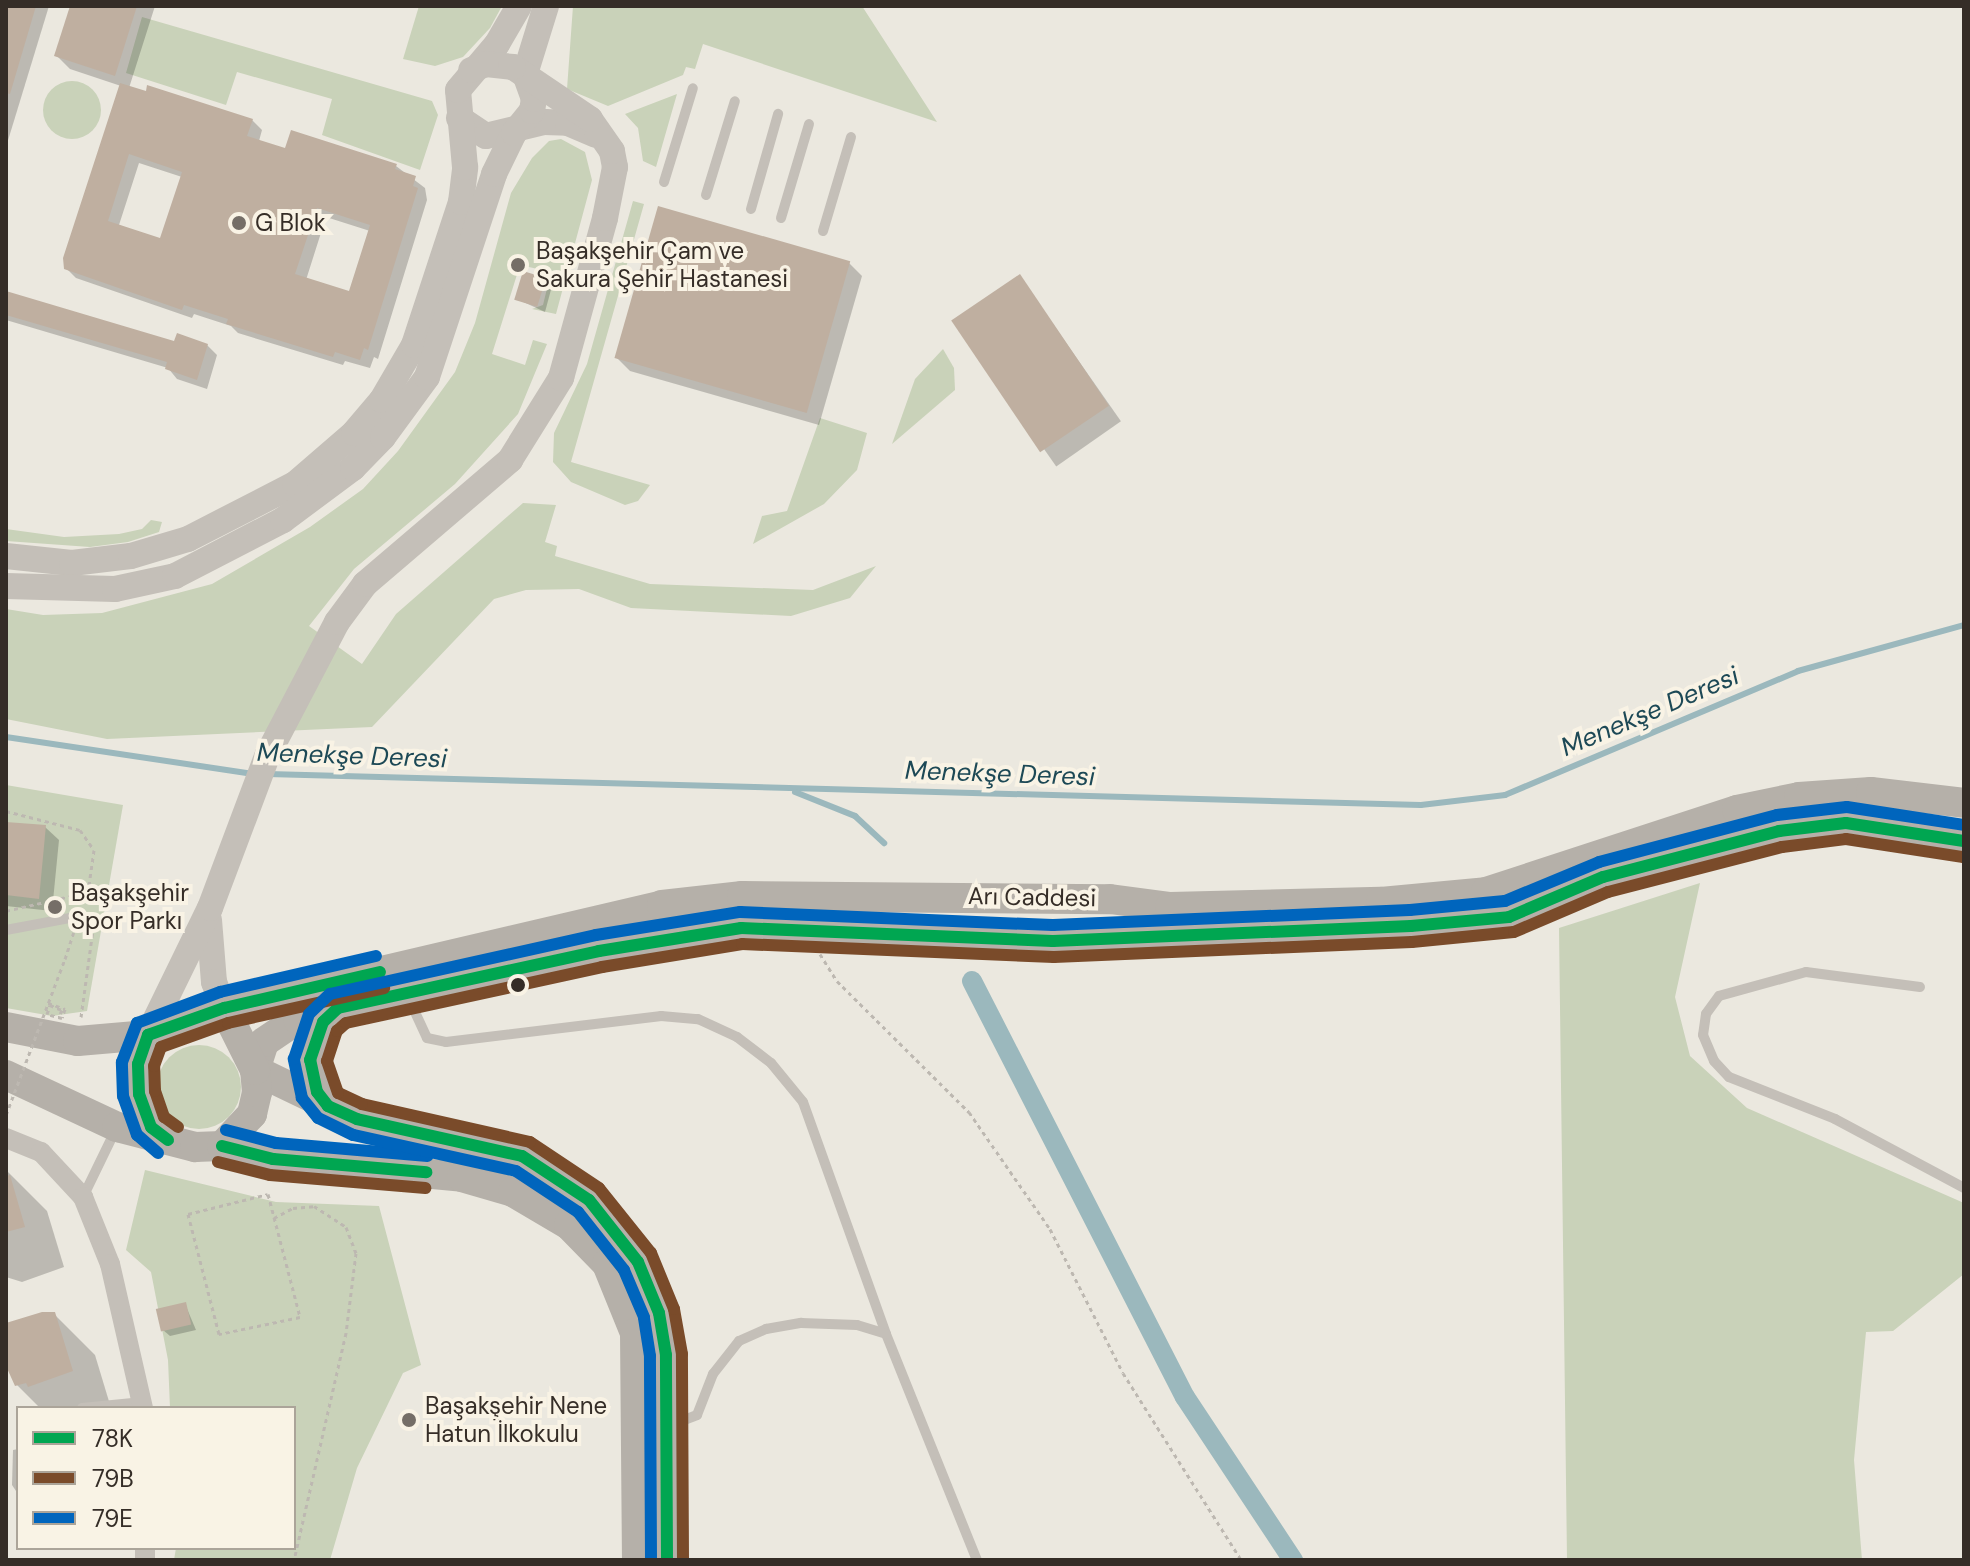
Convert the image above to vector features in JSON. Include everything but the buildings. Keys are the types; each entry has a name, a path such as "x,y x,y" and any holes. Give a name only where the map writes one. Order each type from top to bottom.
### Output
{"main road":[{"name":"Arı Caddesi","path":"6,1027 78,1041 148,1035 224,1008 662,905 742,896 1110,899 1170,907 1381,902 1486,892 1737,810 1799,797 1871,792 1964,803"},
{"name":"Arı Caddesi","path":"255,1070 264,1042 279,1028 338,1008 407,996 615,949 741,928 803,928 1053,941 1411,926 1509,917 1603,877 1779,831 1846,823 1964,841"},
{"path":"222,1146 252,1114 255,1070 224,1008"},
{"path":"328,1106 317,1092 310,1060 323,1022 338,1008"},
{"path":"148,1035 138,1064 139,1094 151,1127 168,1140"},
{"path":"255,1070 357,1119 522,1156 589,1200 614,1225 652,1290 666,1355 667,1560"},
{"path":"6,1075 117,1127 168,1140 222,1146 273,1159 462,1177 513,1192 569,1225 607,1264 635,1333 637,1560"}],"street":[{"path":"6,556 72,563 131,556 188,539 264,503 331,456 382,400 414,345 461,202 465,167 458,90 471,70 497,44 519,6"},
{"path":"6,586 115,589 175,576 283,520 353,468 427,377 487,192 514,133 532,111 534,99 525,74 546,6"},
{"path":"148,1035 210,908 268,754 337,622 365,584 510,460 548,405 576,333 615,167 605,139 590,119 525,74 500,63 471,70"},
{"path":"459,118 477,134 514,133 544,122 568,123 605,139"},
{"path":"210,908 208,944 224,1008"},
{"path":"6,1138 41,1152 83,1197 110,1264 143,1405"}],"lane":[{"path":"664,182 693,88"},
{"path":"706,195 735,101"},
{"path":"751,209 778,114"},
{"path":"781,218 809,124"},
{"path":"823,231 851,137"},
{"path":"6,930 80,916"},
{"path":"1920,987 1806,972 1719,996 1706,1014 1703,1035 1714,1061 1729,1077 1835,1119 1964,1188"},
{"path":"407,996 427,1038 446,1042 661,1016 698,1019 737,1037 771,1063 803,1102 886,1334 977,1560"},
{"path":"83,1197 117,1127"},
{"path":"668,1425 687,1423 697,1415 713,1374 739,1341 766,1329 801,1323 857,1325 886,1334"},
{"path":"123,1406 143,1405"}],"path":[{"path":"6,811 68,825 86,834 94,850 91,889 85,894 6,911"},
{"path":"85,894 90,906"},
{"path":"78,1041 94,918"},
{"path":"803,928 837,981 969,1112 1041,1216 1123,1373 1241,1560"},
{"path":"6,1115 65,959"},
{"path":"48,1003 65,1009 62,1018 47,1014 50,1005 62,1010 60,1014"},
{"path":"268,1194 274,1218 300,1317 219,1334 188,1214 268,1194"},
{"path":"274,1218 293,1208 314,1206 346,1227 356,1253 346,1333 294,1560"}],"green space":[{"path":"419,6 502,6 490,28 463,57 435,66 403,59"},
{"path":"573,6 862,6 937,122 703,44 695,69 686,67 683,75 608,106 567,89"},
{"path":"142,17 432,101 438,115 420,170 322,135 332,99 237,72 226,105 126,73"},
{"path":"72,81 92,90 101,110 92,130 72,139 52,130 43,110 52,90"},
{"path":"677,94 656,167 643,161 638,128 625,114"},
{"path":"561,139 585,152 592,180 556,314 532,309 543,305 551,272 520,265 492,354 525,365 533,340 547,344 518,414 455,484 354,569 309,626 362,664 396,614 523,503 556,505 545,542 557,546 555,556 650,584 813,590 876,566 850,598 791,616 631,608 579,589 526,590 494,599 372,727 107,739 6,719 6,609 43,615 102,613 212,584 310,527 363,489 398,451 455,372 475,323 511,193 532,158 549,141"},
{"path":"633,201 644,204 571,462 650,485 638,501 625,505 571,482 553,462 554,433 587,364"},
{"path":"943,349 954,368 955,390 892,444 915,379"},
{"path":"820,418 867,433 857,470 824,504 753,544 762,516 787,511"},
{"path":"151,520 162,522 159,532 128,542 90,547 6,541 6,529 64,537 119,534 142,529"},
{"name":"Başakşehir Spor Parkı","path":"6,785 123,805 87,1011 52,1016 6,1008"},
{"path":"1700,883 1675,997 1690,1056 1747,1108 1964,1203 1964,1274 1893,1331 1866,1332 1854,1460 1862,1560 1567,1560 1559,928"},
{"path":"199,1045 222,1052 234,1064 241,1087 234,1110 222,1122 199,1129 176,1122 164,1110 157,1087 164,1064 176,1052"},
{"path":"145,1170 276,1202 379,1206 421,1365 403,1373 357,1468 330,1560 174,1560 176,1550 296,1550 296,1406 170,1406 168,1360 151,1272 126,1250"}],"waterway":[{"name":"Menekşe Deresi","path":"268,774 1421,805 1505,795 1798,671 1964,625"},
{"name":"Menekşe Deresi","path":"6,737 253,774"},
{"path":"795,792 855,816 884,843"},
{"path":"972,981 1185,1397 1293,1560"}],"transit line":[{"name":"79E","path":"651,1560 650,1356 644,1317 624,1270 578,1212 516,1171 353,1135 318,1118 302,1098 294,1059 309,1014 330,994 596,935 740,912 1053,925 1410,910 1505,901 1599,862 1777,815 1847,807 1964,825"},
{"name":"78K","path":"667,1560 666,1355 659,1313 638,1262 589,1200 522,1156 357,1119 328,1106 317,1092 310,1060 323,1022 338,1008 599,951 741,928 1053,941 1411,926 1509,917 1603,877 1779,831 1846,823 1964,841"},
{"name":"79B","path":"683,1560 682,1354 674,1309 651,1253 599,1188 530,1142 362,1104 338,1093 327,1061 337,1031 346,1023 602,967 742,944 1054,957 1412,942 1514,932 1608,892 1782,847 1846,839 1962,857"},
{"name":"79E","path":"158,1153 137,1135 123,1096 122,1062 137,1023 220,992 376,956"},
{"name":"78K","path":"168,1140 151,1127 139,1094 138,1064 148,1035 224,1008 380,972"},
{"name":"79B","path":"178,1127 164,1117 155,1091 154,1066 161,1047 228,1023 384,988"},
{"name":"79E","path":"226,1130 276,1143 427,1156"},
{"name":"78K","path":"222,1146 273,1159 426,1172"},
{"name":"79B","path":"218,1162 270,1175 425,1188"}],"place":[{"name":"G Blok","path":"239,223"},
{"name":"Başakşehir Çam ve Sakura Şehir Hastanesi","path":"518,265"},
{"name":"Başakşehir Spor Parkı","path":"55,907"},
{"name":"Başakşehir Nene Hatun İlkokulu","path":"409,1420"}]}
